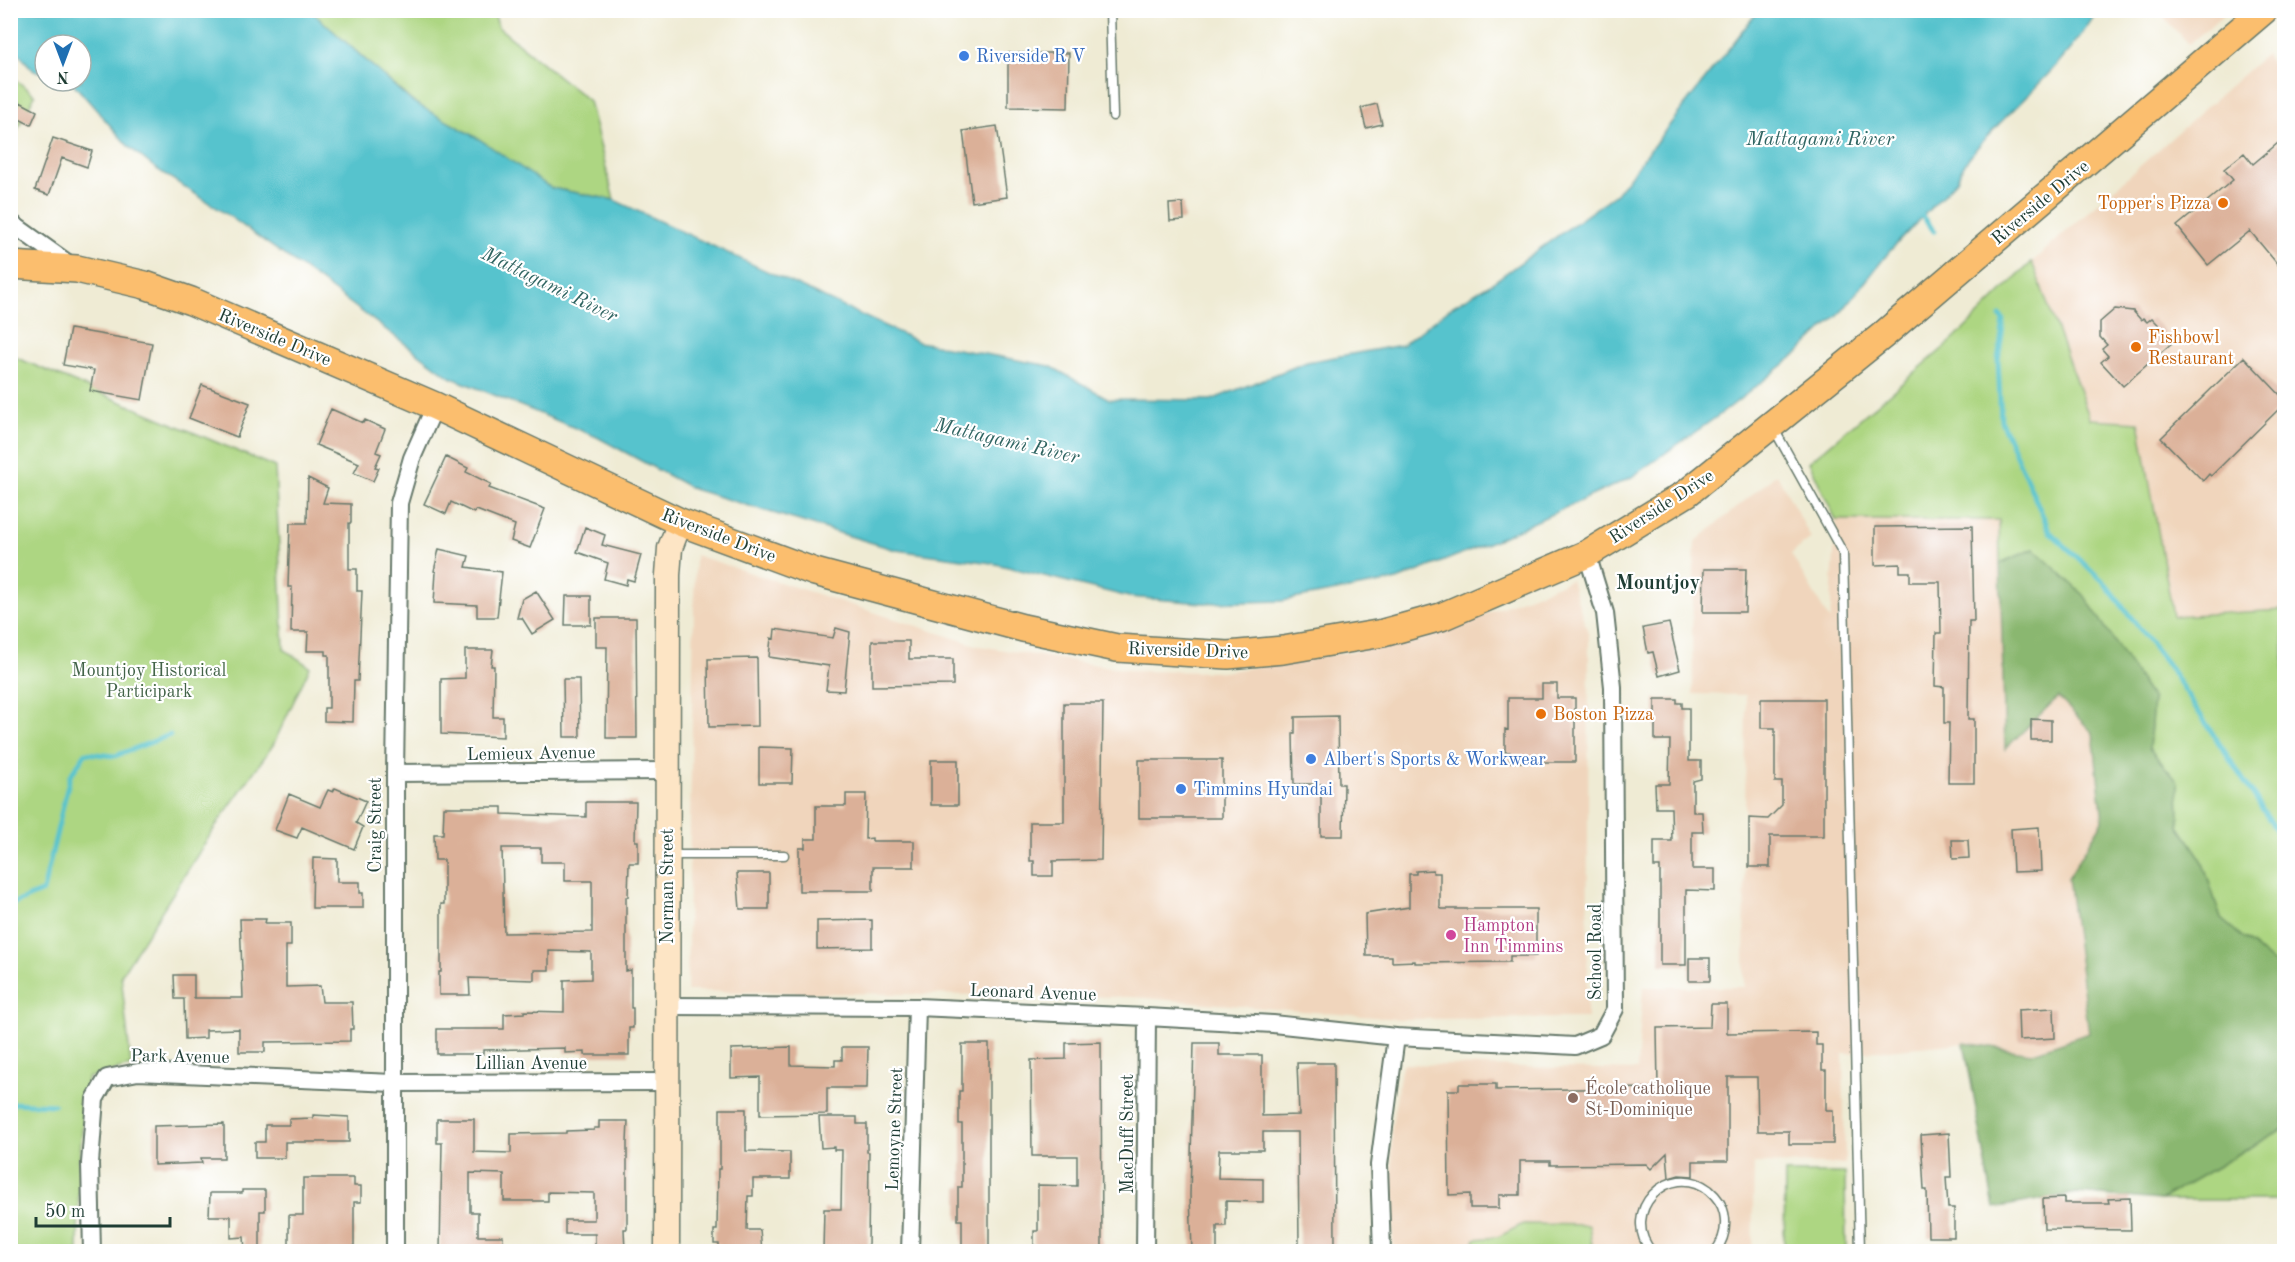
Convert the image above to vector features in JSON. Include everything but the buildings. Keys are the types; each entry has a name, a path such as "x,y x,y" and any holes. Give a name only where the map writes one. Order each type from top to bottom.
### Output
{"main road":[{"name":"Riverside Drive","path":"10,265 77,269 145,285 191,301 435,406 680,522 815,572 1023,628 1117,648 1228,655 1283,650 1383,633 1433,620 1587,554 1687,494 1934,292 2264,10"}],"street":[{"path":"12,222 77,269"},
{"name":"Craig Street","path":"394,1251 395,773 399,503 412,458 435,406"},
{"name":"Norman Street","path":"667,1251 669,555 680,522"},
{"name":"School Road","path":"1396,1037 1575,1046 1600,1035 1615,1009 1613,687 1605,613 1587,554"},
{"name":"Lemieux Avenue","path":"395,773 667,771"},
{"name":"Leonard Avenue","path":"667,1006 917,1007 1273,1024 1396,1037"},
{"name":"Lemoyne Street","path":"910,1251 917,1007"},
{"name":"MacDuff Street","path":"1145,1251 1147,1017"},
{"path":"1382,1251 1379,1165 1396,1037"},
{"name":"Park Avenue","path":"92,1251 90,1163 95,1099 107,1078 138,1072 394,1083"},
{"name":"Lillian Avenue","path":"394,1083 668,1082"}],"lane":[{"path":"1110,10 1113,116"},
{"path":"1772,426 1843,553 1860,1251"},
{"path":"667,855 784,855"},
{"path":"1652,1251 1641,1233 1644,1206 1651,1195 1662,1186 1676,1182 1690,1182 1704,1186 1723,1208 1726,1222 1724,1237 1715,1251"}],"shaded area":[{"path":"2157,11 2228,11 2189,44"},
{"path":"2266,54 2284,83 2284,610 2173,616 2090,419 2032,262"},
{"path":"1777,474 1811,538 1791,554 1830,621 1836,520 1999,520 2006,749 2058,697 2093,733 2103,821 2068,878 2089,1033 2031,1053 1964,1043 1843,1054 1845,1164 1754,1163 1752,1251 1393,1252 1392,1125 1402,1064 1637,1070 1643,987 1744,987 1746,695 1693,694 1692,630 1695,542"},
{"path":"695,555 979,646 1135,671 1224,672 1417,641 1571,580 1589,636 1587,1018 1399,1019 1133,997 687,991"}],"green space":[{"path":"311,11 494,11 498,27 589,101 614,200 551,188 412,101"},
{"path":"11,76 35,95 11,142"},
{"path":"2032,262 2090,419 2139,422 2173,616 2284,610 2284,972 2221,919 2202,860 2179,826 2178,782 2149,749 2153,700 2034,549 2000,563 1999,520 1836,520 1809,462 1953,340"},
{"name":"Mountjoy Historical Participark","path":"10,355 275,467 284,649 310,667 273,745 219,821 121,975 131,1066 87,1078 79,1163 78,1251 11,1251"},
{"path":"2034,549 2084,595 2153,700 2149,748 2178,782 2179,826 2202,860 2221,919 2284,972 2284,1128 2160,1200 2077,1193 1994,1208 1964,1043 2031,1053 2089,1033 2068,878 2103,821 2093,733 2058,697 2005,749 2000,563"},
{"path":"2284,1128 2284,1200 2160,1200"},
{"path":"1785,1173 1845,1173 1846,1251 1784,1251"},
{"path":"1523,1224 1589,1225 1593,1251 1472,1251 1475,1239 1498,1237"}],"water":[{"name":"Mattagami River","path":"11,10 311,11 411,101 479,139 551,188 614,200 919,342 1050,366 1109,399 1211,400 1307,362 1402,345 1453,306 1492,283 1616,194 1758,11 2097,11 2077,41 1974,151 1957,180 1889,252 1843,310 1797,354 1725,411 1630,478 1493,541 1397,580 1282,601 1203,603 1129,597 992,563 896,550 693,489 597,437 450,377 319,280 225,213 155,168 129,147 82,93 93,93 93,33 33,33 33,70 11,45"}],"waterway":[{"path":"1918,211 1934,231"},
{"path":"2000,316 2004,320 1998,360 2001,421 2050,532 2103,581 2167,664 2284,842"},
{"path":"10,905 43,891 70,776 86,753 115,756 170,735"},
{"path":"10,1103 54,1105"}],"place":[{"name":"Riverside R V","path":"964,56"},
{"name":"Topper's Pizza","path":"2223,203"},
{"name":"Fishbowl Restaurant","path":"2136,347"},
{"name":"Boston Pizza","path":"1541,714"},
{"name":"Albert's Sports & Workwear","path":"1311,759"},
{"name":"Timmins Hyundai","path":"1181,789"},
{"name":"Hampton Inn Timmins","path":"1451,935"},
{"name":"École catholique St-Dominique","path":"1573,1098"}],"district":[{"name":"Mountjoy","path":"1658,582"}]}
